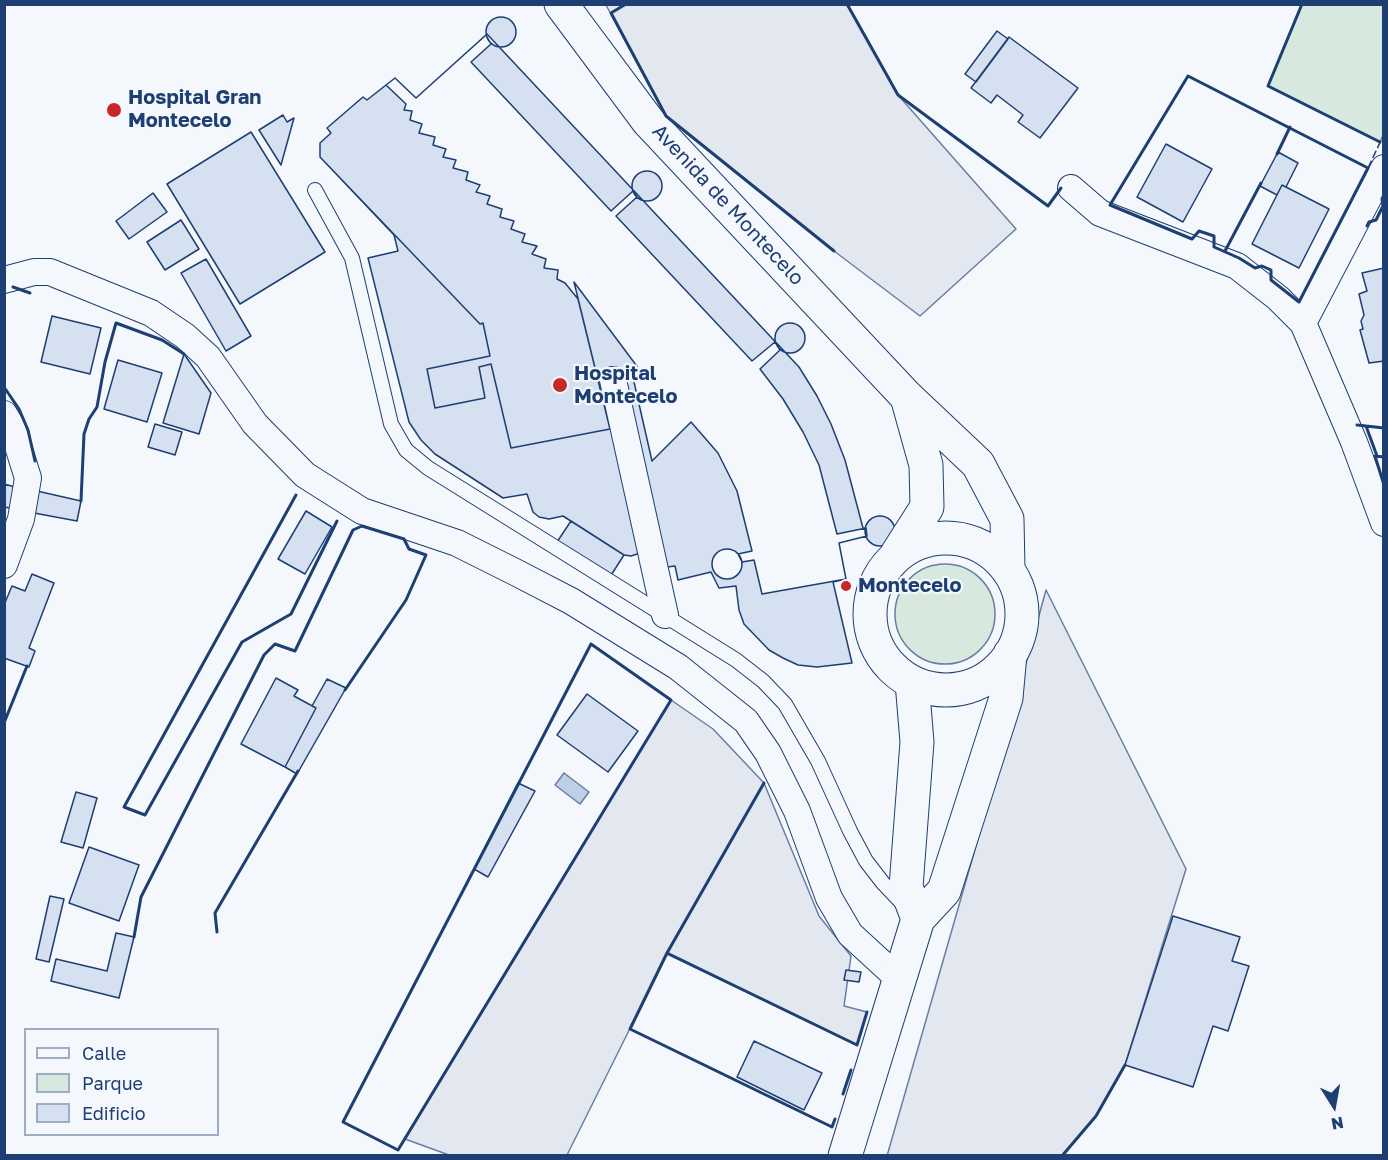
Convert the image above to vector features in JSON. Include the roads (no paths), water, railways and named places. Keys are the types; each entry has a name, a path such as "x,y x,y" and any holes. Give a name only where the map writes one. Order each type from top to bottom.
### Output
{"street":[{"name":"Avenida de Montecelo","path":"561,4 648,121 906,396 978,464 1007,519 1008,569"},
{"path":"1303,323 1383,168"},
{"path":"1071,188 1100,213 1237,266 1278,298 1303,323 1354,442 1383,523"},
{"path":"4,280 34,272 50,272 150,313 185,336 207,357 255,424 305,475 362,511 457,543 571,601 678,667 746,722 768,753 796,811 829,898 850,933 899,980"},
{"path":"613,380 665,615"},
{"name":"Avenida de Montecelo","path":"897,554 927,507 926,465 906,396"},
{"path":"4,414 12,427 28,478 21,519 4,565"},
{"path":"943,537 968,540 990,552 1008,569 1018,589 1022,612 1019,634 1010,654 991,675 966,687 938,690 912,682 891,668 876,647 869,622 871,597 880,573 897,554 919,542 943,537"},
{"path":"845,1155 918,919 944,891 1006,698 1010,654"},
{"path":"912,682 917,742 906,887 918,919"}],"lane":[{"path":"315,190 352,258 392,424 406,450 428,468 736,660 763,681 785,704 818,760 850,831 867,861 883,883 918,919"}],"water":[{"path":"564,773 589,792 580,804 555,785"}],"place":[{"name":"Hospital Gran Montecelo","path":"114,110"},
{"name":"Hospital Montecelo","path":"560,385"},
{"name":"Montecelo","path":"846,586"}]}
